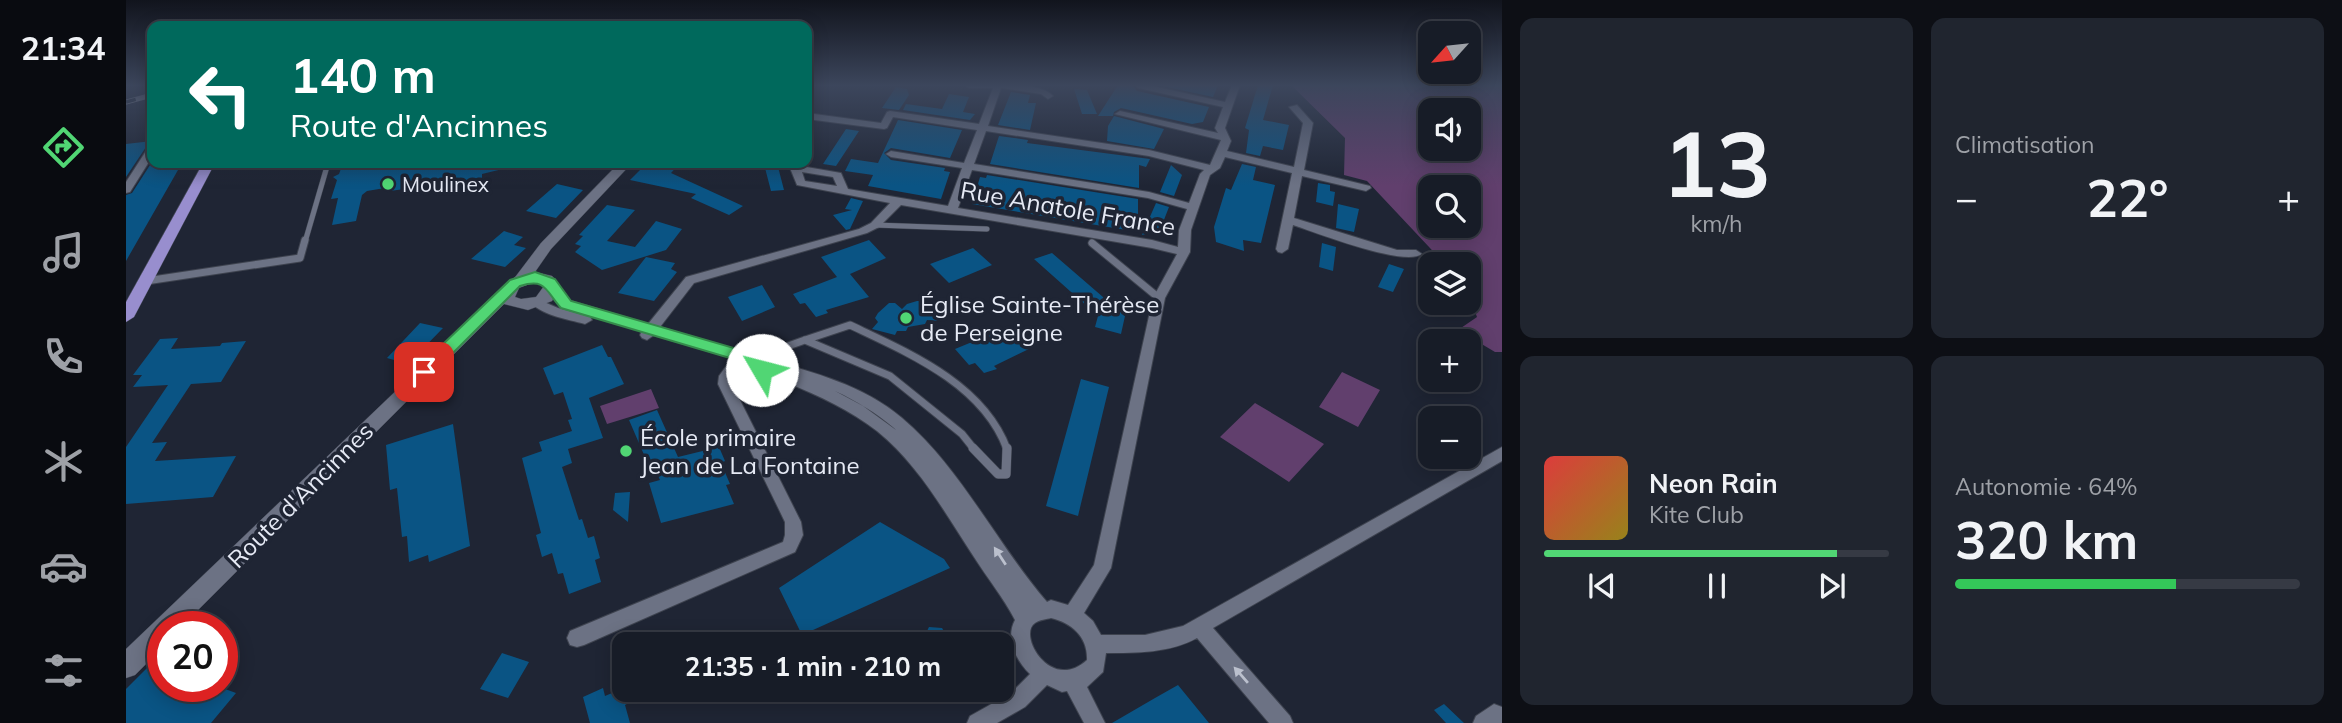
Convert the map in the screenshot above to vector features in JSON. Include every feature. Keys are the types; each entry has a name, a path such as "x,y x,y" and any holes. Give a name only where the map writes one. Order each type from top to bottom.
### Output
{"main road":[{"path":"126,317 206,168"},
{"path":"546,246 548,297 537,303 513,298 521,280 546,246 621,168"},
{"path":"521,280 547,283"},
{"name":"Route d'Ancinnes","path":"181,611 462,333 513,298"},
{"name":"Route d'Ancinnes","path":"126,666 147,645"}],"street":[{"path":"828,119 884,126 888,119"},
{"path":"924,119 1149,153 1212,169"},
{"path":"952,210 986,119"},
{"path":"1141,119 1225,138"},
{"path":"1184,252 1185,230 1205,174 1212,169 1221,153 1225,138 1220,128 1223,119"},
{"path":"1282,249 1308,123 1304,119"},
{"path":"1221,153 1366,188"},
{"path":"891,154 1149,195 1194,207"},
{"path":"126,190 147,158"},
{"name":"Rue Anatole France","path":"844,191 1152,244 1184,252 1159,298 1102,568 1072,615"},
{"path":"650,332 690,280 863,231 875,225 898,201"},
{"path":"1288,220 1396,254 1416,254"},
{"path":"547,283 566,304 764,367 836,396 892,433 945,495 987,562 1033,615"},
{"path":"537,303 566,315 650,332"},
{"path":"577,638 789,547 794,535 793,522 725,384 726,376 739,359"},
{"path":"1096,644 1145,644 1185,634 1502,453"},
{"path":"1062,611 1072,615 1083,622 1096,644 1097,665 1084,680 1074,684 1053,681 1042,676 1031,667 1019,643 1020,631 1033,615 1062,611"},
{"path":"1199,626 1283,723"},
{"path":"977,723 1018,700 1042,676"},
{"path":"1074,684 1095,723"}],"lane":[{"path":"145,281 300,258 327,168"},
{"path":"875,225 987,229"},
{"path":"1092,243 1159,298"},
{"path":"764,367 777,350 804,340 850,325 916,357 962,389 986,411 1006,439 1010,460 1006,474 998,474 986,464 962,434 890,376 804,340"}],"shaded area":[{"path":"1325,119 1418,119 1418,161 1481,161 1481,119 1502,119 1502,352 1495,352 1481,344 1481,329 1459,329 1476,315 1481,315 1481,252 1434,252 1421,238 1481,238 1481,175 1418,175 1418,235 1367,181 1344,175 1345,138"},
{"path":"1342,372 1380,390 1358,427 1319,407"},
{"path":"651,389 659,408 607,424 600,406"},
{"path":"1255,403 1324,444 1289,482 1220,437"}],"building":[{"path":"1000,119 1033,119 1030,130 998,125"},
{"path":"1112,119 1125,119 1164,129 1154,149 1107,141 1108,126"},
{"path":"1169,119 1204,119 1203,122 1192,124"},
{"path":"1248,119 1263,119 1289,125 1283,150 1263,146 1260,156 1246,153 1249,130 1245,128"},
{"path":"898,120 962,130 950,158 891,148 884,153 891,160 945,168 944,171 950,172 941,199 868,186 873,175 845,171 851,159 878,163"},
{"path":"846,129 859,131 836,166 823,164"},
{"path":"999,136 1028,140 1027,143 1150,159 1146,167 1139,165 1139,188 990,164"},
{"path":"147,142 147,147 126,177 126,144"},
{"path":"1242,164 1256,167 1253,180 1275,185 1261,243 1243,240 1244,251 1216,242 1214,227 1226,188 1231,190"},
{"path":"1171,165 1182,175 1174,196 1160,192"},
{"path":"148,168 179,168 126,261 126,195 132,193"},
{"name":"Moulinex","path":"341,168 507,168 482,174 482,178 390,191 391,187 367,191 362,195 356,221 332,225 338,198 331,199 337,180 333,177 339,174"},
{"path":"642,168 676,168 671,173 743,206 729,215 691,198 696,194 630,180"},
{"path":"765,168 778,168 784,190 771,191"},
{"path":"987,175 1138,199 1138,232 972,204 980,177 986,178"},
{"path":"1318,183 1330,185 1330,191 1335,192 1333,206 1316,202"},
{"path":"557,184 583,190 556,218 526,211"},
{"path":"851,198 863,201 850,229 846,230 833,215 852,210 845,209"},
{"path":"1156,203 1169,207 1160,230 1142,235"},
{"path":"1338,204 1359,209 1354,232 1336,228"},
{"path":"607,205 635,210 607,241 635,247 656,221 682,229 666,250 602,270 575,252 581,246 575,244 583,236 579,235"},
{"path":"504,231 523,237 514,245 526,248 505,267 471,259"},
{"path":"869,240 886,258 850,274 869,297 826,310 828,313 816,317 805,303 800,304 793,294 837,277 821,257"},
{"path":"1322,243 1336,247 1333,271 1319,267"},
{"path":"973,248 992,265 949,283 930,264"},
{"path":"1052,253 1125,316 1121,334 1095,327 1098,316 1034,259"},
{"path":"646,257 675,263 671,269 677,272 654,301 618,293"},
{"path":"1389,264 1404,269 1393,292 1378,287"},
{"path":"762,285 775,307 742,321 728,297"},
{"name":"Église Sainte-Thérèse de Perseigne","path":"917,301 923,301 939,321 927,320 925,324 908,327 906,331 897,331 895,335 872,329 878,322 875,318 878,313 889,303 895,303 902,309"},
{"path":"420,323 443,328 408,364 387,358"},
{"path":"1006,328 1018,340 1023,338 1033,347 994,366 997,369 984,373 975,363 969,365 955,349"},
{"path":"178,338 171,349 220,346 222,343 246,341 221,382 191,384 152,443 167,442 155,461 236,456 213,497 126,504 126,447 168,385 133,387 142,375 133,375 160,339"},
{"path":"602,345 624,384 589,398 603,438 568,449 572,463 562,467 579,520 582,519 588,538 594,536 600,558 595,560 601,582 569,594 563,573 558,574 552,553 542,557 536,535 541,533 522,458 542,451 539,442 572,431 568,420 572,419 563,392 554,395 543,368"},
{"path":"1081,379 1109,387 1078,516 1046,506"},
{"path":"657,410 678,457 719,447 725,461 721,463 730,484 726,485 734,504 661,523 649,483 660,480 649,456 645,457 629,420"},
{"path":"453,424 470,546 429,562 428,555 409,562 407,536 402,537 397,488 390,490 386,445"},
{"path":"630,492 628,522 613,510 615,493"},
{"path":"880,522 944,559 950,568 809,632 801,632 779,588"},
{"path":"929,627 942,628 944,632 926,632"},
{"path":"502,653 529,662 508,698 480,689"},
{"path":"147,668 147,702 228,702 211,723 126,723 126,689"},
{"path":"1178,685 1209,723 1112,723 1155,698"},
{"path":"603,688 605,696 612,693 612,702 630,702 625,705 630,723 590,723 583,697"},
{"path":"1444,704 1464,723 1446,723 1434,710"}],"place":[{"name":"Moulinex","path":"388,184"},
{"name":"Église Sainte-Thérèse de Perseigne","path":"906,318"},
{"name":"École primaire Jean de La Fontaine","path":"626,451"}],"route":[{"path":"424,372 510,287 521,280 535,277 550,282 552,289 566,304 767,363 762,370"}]}
